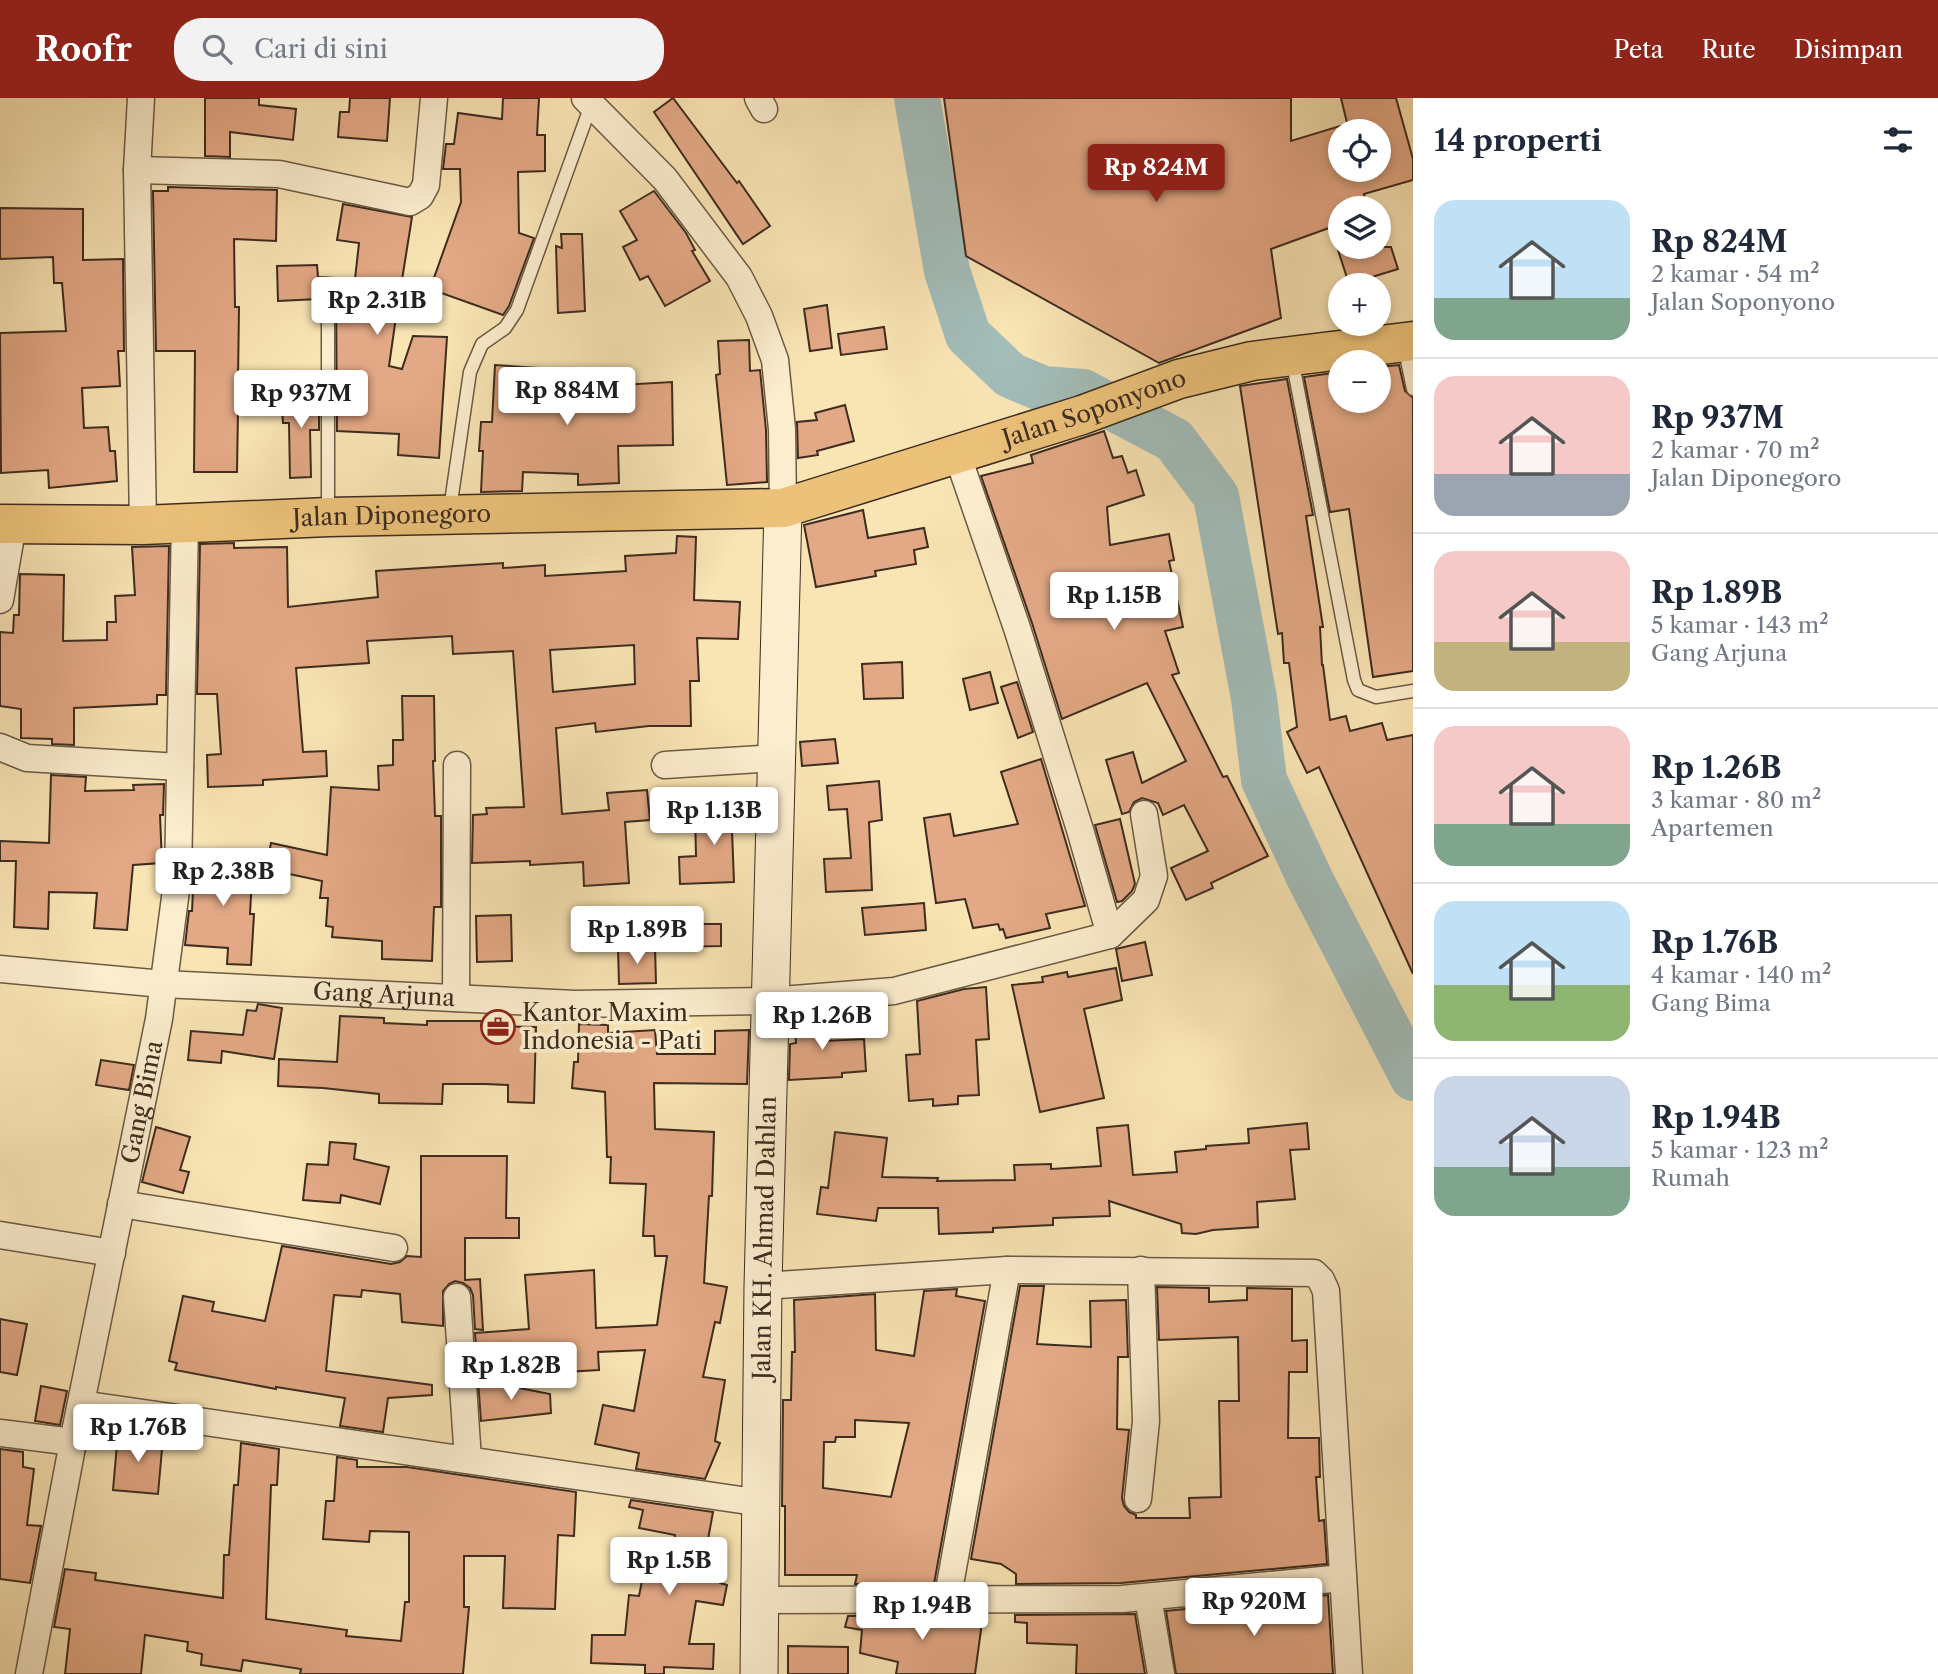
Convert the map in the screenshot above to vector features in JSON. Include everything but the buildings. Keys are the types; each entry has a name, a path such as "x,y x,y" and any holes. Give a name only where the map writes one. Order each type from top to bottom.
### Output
{"main road":[{"name":"Jalan Soponyono","path":"783,508 1082,415 1179,379 1252,361 1408,342"},
{"name":"Jalan Diponegoro","path":"7,524 143,525 328,517 783,508"}],"street":[{"path":"141,98 137,170 143,525"},
{"path":"137,170 279,174 410,202 420,196 426,185 434,98"},
{"path":"591,100 666,179 739,278 759,316 775,360 782,429 783,508"},
{"path":"957,454 1017,628 1110,934 1146,900 1154,876 1144,814"},
{"name":"Jalan KH. Ahmad Dahlan","path":"759,1674 763,1286 783,508"},
{"name":"Gang Bima","path":"29,1674 159,1019 178,875 186,523"},
{"path":"0,600 7,524"},
{"path":"0,747 27,758 180,767"},
{"path":"665,765 776,758"},
{"path":"456,998 457,765"},
{"name":"Gang Arjuna","path":"0,969 163,984 575,1004 769,1001 894,991 1110,934"},
{"path":"121,1205 394,1248"},
{"path":"0,1235 111,1253"},
{"path":"763,1286 1007,1270 1314,1273 1326,1291 1349,1674"},
{"path":"947,1601 1007,1270"},
{"path":"1139,1499 1146,1421 1141,1270"},
{"path":"457,1297 468,1460"},
{"path":"81,1404 762,1503"},
{"path":"0,1433 73,1443"},
{"path":"760,1600 1122,1600 1343,1578"},
{"path":"1148,1597 1161,1674"}],"lane":[{"path":"449,516 470,372 482,344 505,328 517,310 591,100"},
{"path":"328,298 328,517"},
{"path":"1408,342 1413,389"},
{"path":"1292,356 1357,690 1376,697 1413,691"}],"waterway":[{"path":"917,98 947,271 968,335 1010,375 1043,389 1083,392 1174,440 1216,496 1254,698 1264,780 1310,879 1413,1078"}],"place":[{"name":"Kantor Maxim Indonesia - Pati","path":"498,1027"}]}
